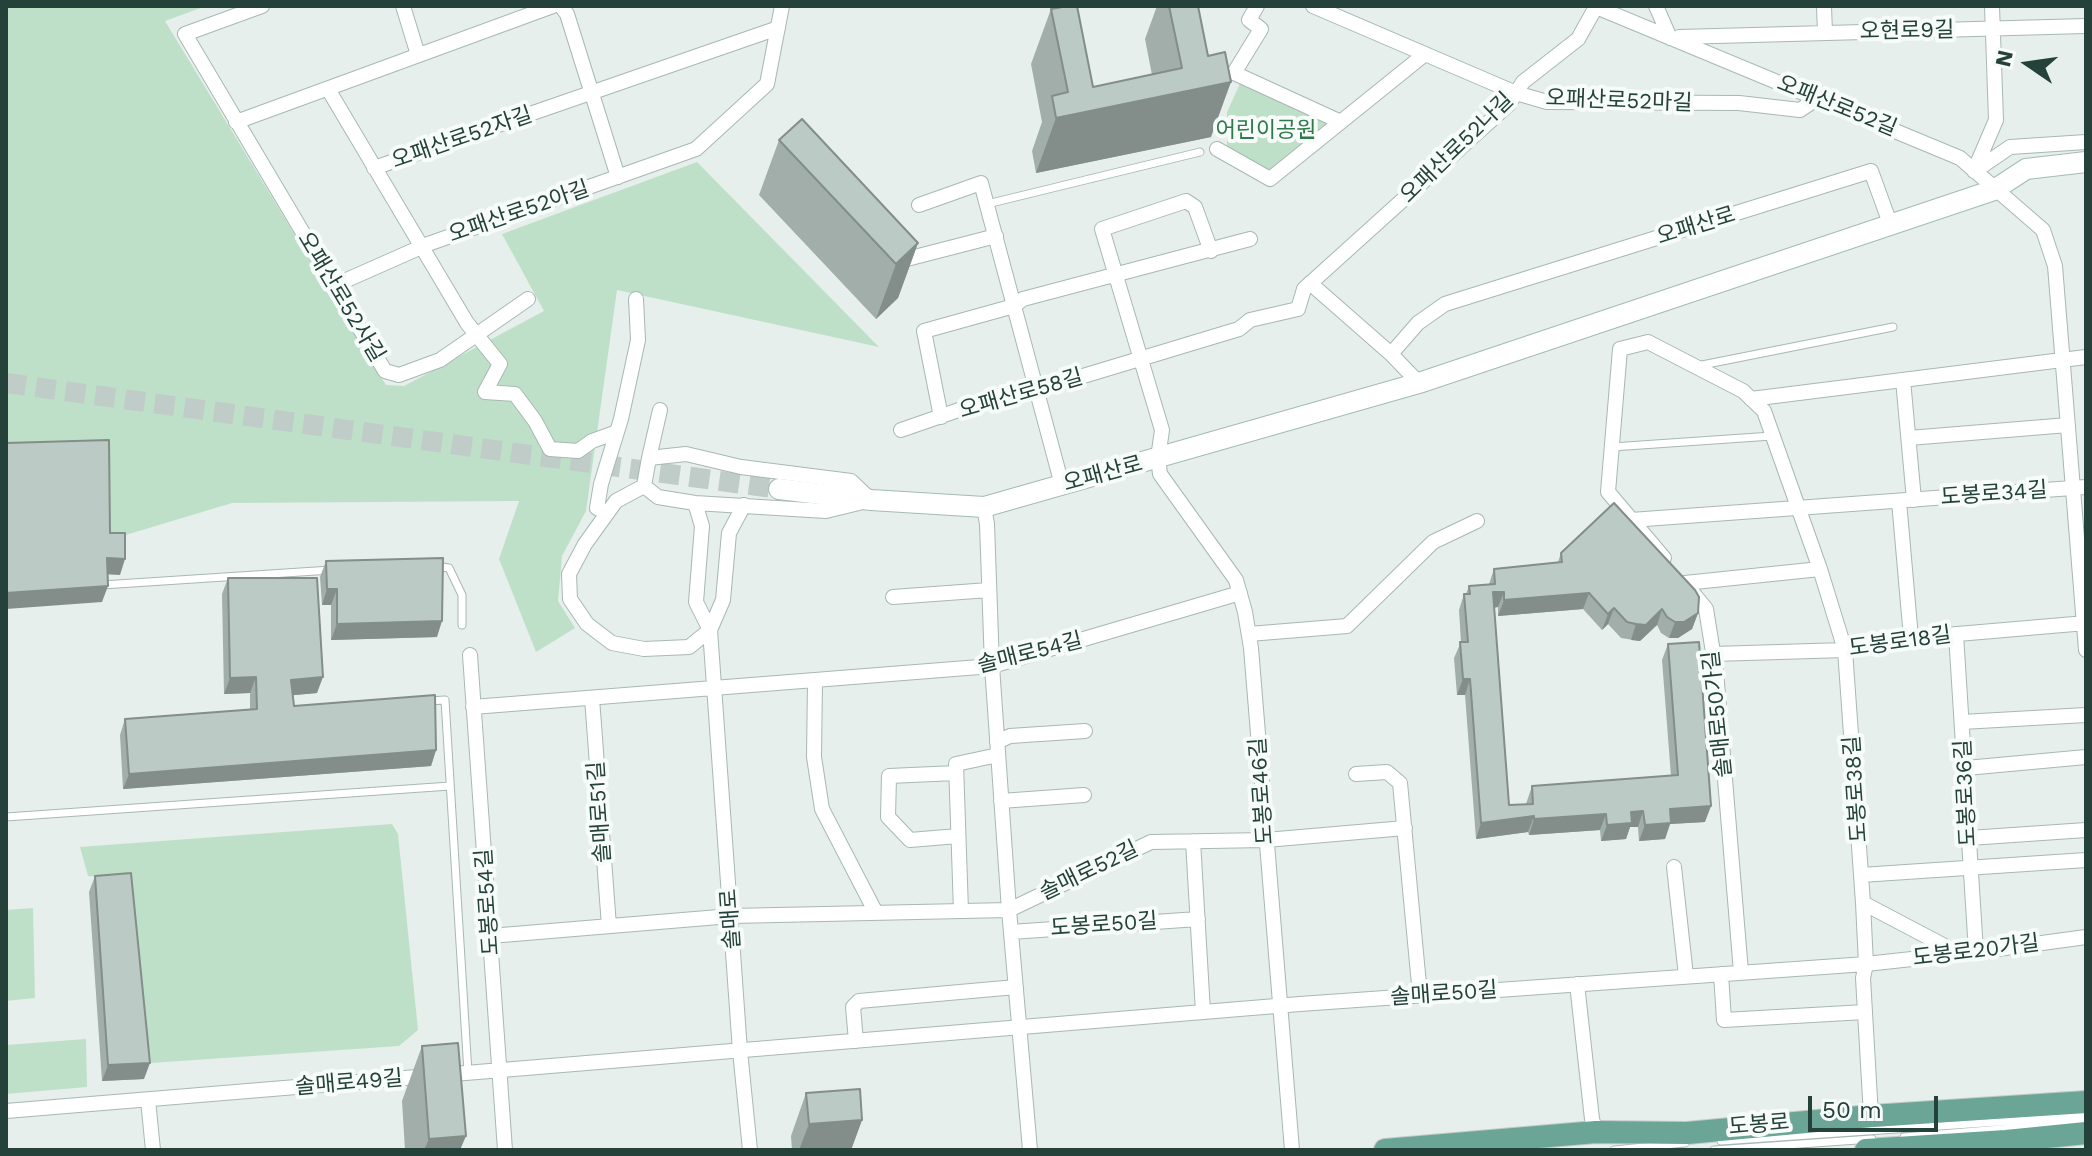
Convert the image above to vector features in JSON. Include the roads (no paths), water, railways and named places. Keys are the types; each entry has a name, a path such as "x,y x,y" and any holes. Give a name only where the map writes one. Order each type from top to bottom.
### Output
{"main road":[{"name":"도봉로","path":"1385,1150 1596,1132 1687,1133 1871,1116 2086,1102"},
{"path":"1866,1150 2086,1133"}],"street":[{"name":"오패산로52사길","path":"262,6 185,34 385,371 399,375 440,360 528,299"},
{"path":"403,6 418,55"},
{"path":"236,122 553,6"},
{"path":"561,6 567,14 592,94"},
{"name":"오패산로52아길","path":"333,286 421,247 696,149 767,84 782,6"},
{"path":"1257,6 1249,20 1261,29 1234,73 1341,122"},
{"name":"오패산로52마길","path":"1313,6 1516,93 1547,102 1739,103 1800,110 1818,98"},
{"name":"오패산로52길","path":"1595,6 1960,158 1994,190"},
{"name":"오패산로52나길","path":"1310,283 1500,113 1523,82 1578,39 1595,6"},
{"path":"1656,6 1670,38"},
{"path":"1824,6 1825,33"},
{"path":"1974,171 1996,120 1992,6"},
{"name":"오현로9길","path":"1670,38 2086,26"},
{"name":"오패산로52자길","path":"328,89 374,168 778,28"},
{"path":"1217,149 1270,179 1425,54"},
{"name":"오패산로52아길","path":"592,94 618,177"},
{"path":"1974,171 2010,147 2086,142"},
{"name":"오패산로","path":"779,489 871,500 984,507 1419,383 1994,190 2026,169 2086,162"},
{"name":"오패산로52아길","path":"374,168 467,323 500,364 485,392 515,394 550,449 578,451 592,441 617,432"},
{"name":"오패산로","path":"1391,354 1418,323 1445,304 1871,171 1891,226"},
{"path":"919,205 981,183 1062,485"},
{"name":"도봉로34길","path":"1994,190 2043,230 2055,266 2068,425 2080,488 2086,650"},
{"path":"1158,458 1162,430 1102,229 1186,201 1195,207 1211,251"},
{"path":"903,260 996,236"},
{"path":"941,417 924,331 1014,306 1023,299 1250,239"},
{"path":"1310,283 1391,354 1419,383"},
{"name":"오패산로58길","path":"901,430 1025,387 1050,386 1239,329 1250,320 1298,309 1304,289 1310,283"},
{"path":"606,513 597,508 638,340 636,299"},
{"name":"도봉로38길","path":"1608,492 1620,349 1648,342 1743,391 1764,411 1845,650 1863,903 1866,964 1863,978 1871,1116"},
{"path":"1751,399 2086,357"},
{"name":"도봉로34길","path":"1903,380 1909,438 1907,500"},
{"path":"644,486 660,410"},
{"path":"1909,438 2068,425"},
{"path":"649,458 686,454 741,467 851,481 871,500"},
{"name":"도봉로46길","path":"1158,458 1160,474 1236,580 1249,634 1292,1150"},
{"path":"644,486 616,501 606,513 569,574 570,599 587,624 612,643 644,649 689,647 710,630"},
{"path":"644,486 658,497 695,503 826,511 871,500"},
{"name":"도봉로34길","path":"1799,508 2080,488"},
{"name":"솔매로50가길","path":"1608,492 1706,609 1713,654 1741,972"},
{"path":"1907,500 1911,638"},
{"name":"솔매로","path":"695,503 702,526 696,602 710,630 750,1150"},
{"name":"솔매로","path":"710,630 723,600 729,533 744,505"},
{"path":"984,507 1001,801 1030,1150"},
{"path":"1631,520 1799,508"},
{"path":"1249,634 1347,626 1433,542 1477,521"},
{"path":"1685,583 1820,569"},
{"path":"893,597 989,590"},
{"name":"솔매로54길","path":"715,689 992,666 1240,593"},
{"name":"도봉로18길","path":"1713,654 1845,650 1911,638 2085,623"},
{"name":"도봉로36길","path":"1956,634 1976,952"},
{"name":"도봉로54길","path":"470,655 505,1150"},
{"path":"815,681 814,757 822,809 876,913"},
{"path":"473,707 715,689"},
{"name":"솔매로51길","path":"592,698 609,926"},
{"path":"1962,722 2086,715"},
{"path":"961,911 956,764 998,748 1010,736 1085,731"},
{"path":"1966,768 2086,757"},
{"path":"1356,774 1387,772 1400,783 1420,995"},
{"path":"956,773 889,776 888,817 910,840 958,836"},
{"path":"1001,801 1084,795"},
{"name":"솔매로52길","path":"731,916 1009,910 1151,842 1266,840 1405,828"},
{"path":"1969,838 2086,830"},
{"path":"1193,841 1203,1012"},
{"path":"1861,875 2086,860"},
{"path":"1674,867 1686,976"},
{"path":"1863,903 1959,954"},
{"path":"490,936 731,916"},
{"name":"도봉로50길","path":"1011,932 1198,919"},
{"name":"도봉로20가길","path":"1866,964 2086,937"},
{"name":"솔매로50길","path":"740,1051 1420,995 1866,964"},
{"path":"1721,974 1724,1020 1865,1012"},
{"path":"1577,984 1596,1132"},
{"path":"856,1041 853,1007 859,1001 1016,987"},
{"name":"솔매로49길","path":"6,1111 740,1051"},
{"path":"148,1100 153,1150"}],"lane":[{"path":"987,204 1200,152"},
{"path":"1695,366 1893,327"},
{"path":"1612,447 1775,436"},
{"path":"427,565 449,568 462,595 462,625"},
{"path":"102,585 338,569"},
{"path":"415,702 445,700 468,1073"},
{"path":"6,817 450,786"},
{"path":"1715,1146 2086,1119"},
{"path":"1614,1150 1702,1142"}],"tunnel":[{"path":"6,383 779,489"}],"park label":[{"name":"어린이공원","path":"1266,131"}]}
